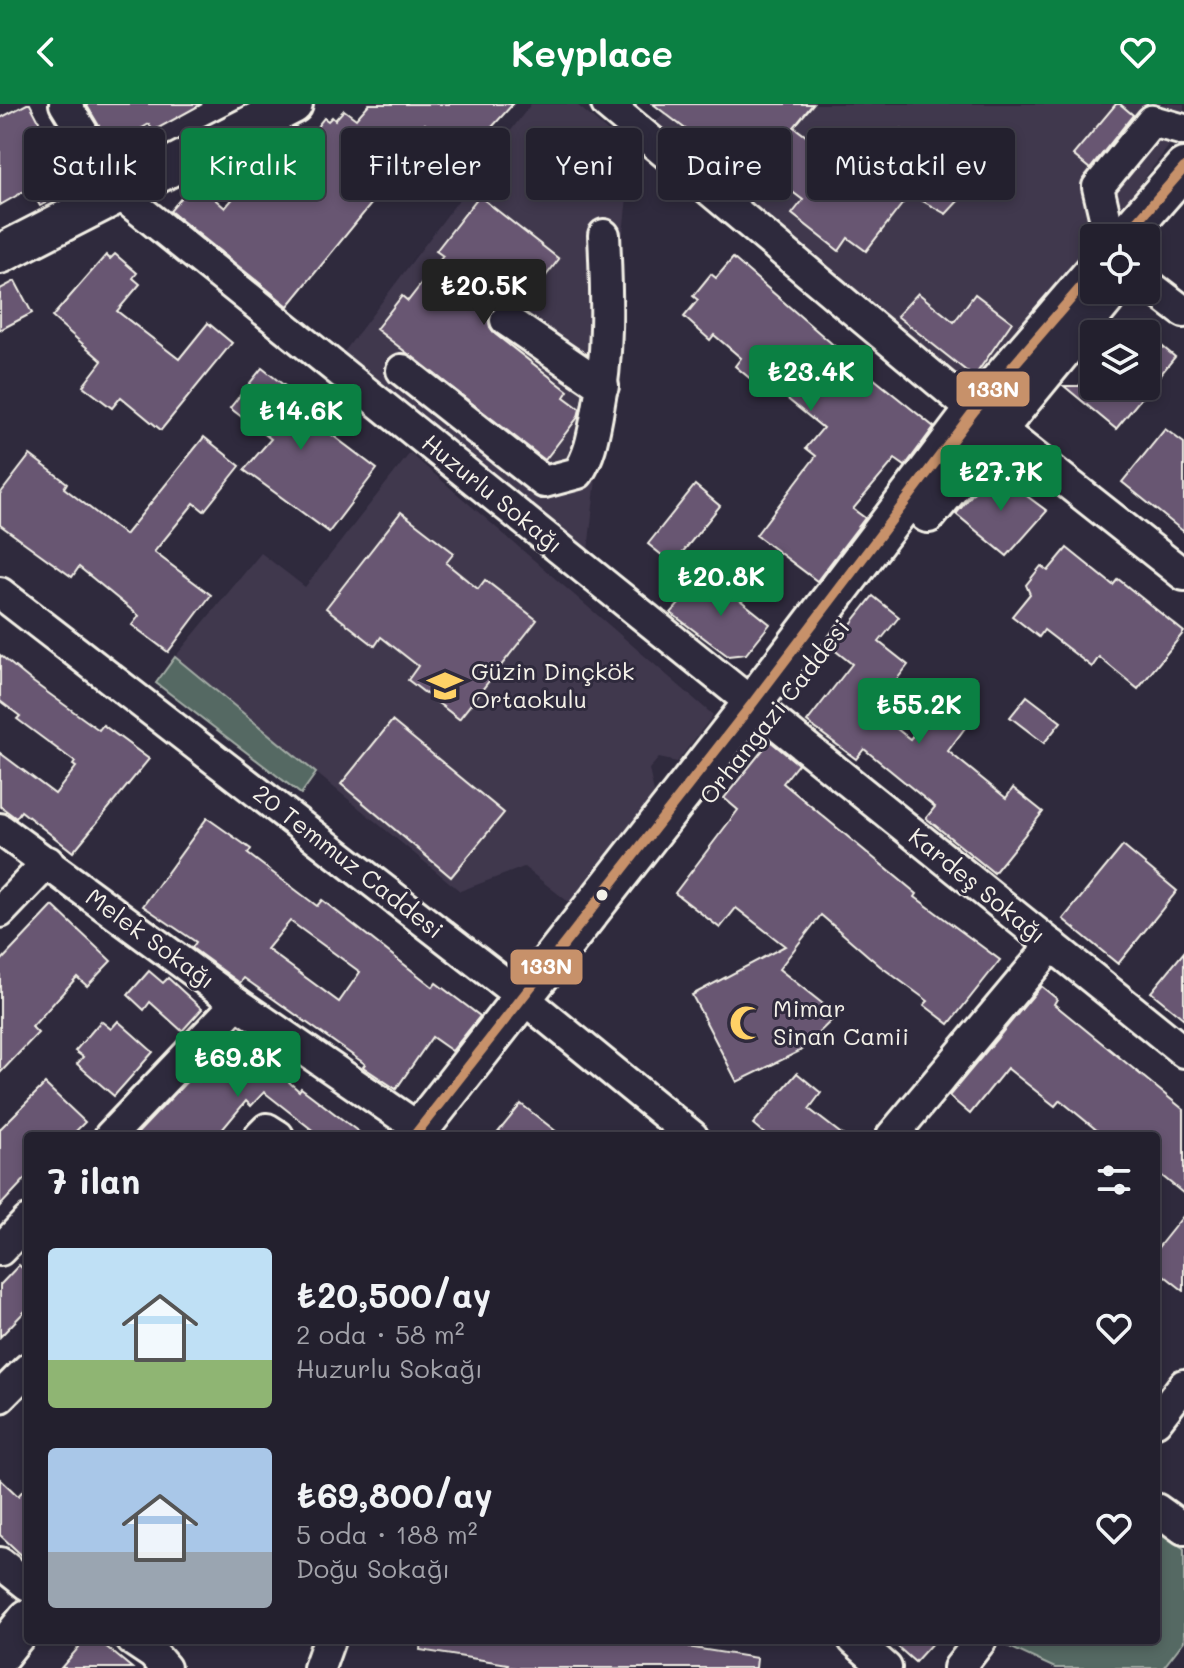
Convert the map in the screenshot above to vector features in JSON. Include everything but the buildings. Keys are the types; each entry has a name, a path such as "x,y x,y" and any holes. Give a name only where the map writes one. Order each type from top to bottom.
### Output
{"main road":[{"path":"165,171 293,104"},
{"path":"1135,224 1184,168"},
{"path":"0,254 108,200"},
{"path":"1160,234 1184,207"},
{"name":"Orhangazi Caddesi","path":"427,1132 531,1005 761,712 1080,291"},
{"name":"Orhangazi Caddesi","path":"985,419 1098,304"},
{"path":"0,1654 24,1624"},
{"path":"13,1668 33,1644"}],"street":[{"name":"Huzurlu Sokağı","path":"65,104 80,128"},
{"path":"607,104 985,419 1184,575"},
{"path":"1107,224 1098,187 1152,121 1184,130"},
{"name":"Huzurlu Sokağı","path":"127,200 761,712"},
{"path":"519,516 544,482 578,473 588,457 603,386 608,316 604,235"},
{"path":"1160,294 1184,312"},
{"path":"506,320 603,386"},
{"path":"402,370 544,482"},
{"name":"20 Temmuz Caddesi","path":"0,593 531,1005 687,1132"},
{"name":"Kardeş Sokağı","path":"761,712 1184,1052"},
{"name":"Melek Sokağı","path":"0,829 237,1003 422,1132"},
{"path":"0,912 48,862"},
{"path":"895,1132 1052,945"},
{"path":"114,1132 237,1003"},
{"path":"0,1250 24,1225"},
{"path":"0,1397 24,1373"},
{"path":"1160,1416 1184,1385"},
{"path":"1160,1512 1184,1529"},
{"path":"0,1563 24,1582"},
{"path":"138,1644 153,1654 165,1668"},
{"path":"319,1668 328,1644"},
{"path":"859,1644 886,1668"},
{"path":"959,1668 978,1644"}],"shaded area":[{"path":"531,104 576,104 604,128 526,128 526,200 627,200 588,551 341,356 459,200 510,200 510,132"},
{"path":"671,104 1184,104 1184,126 1110,224 1080,224 1080,262 971,387 736,200 791,200 791,128 658,128 658,138 649,131"},
{"name":"Güzin Dinçkök Ortaokulu","path":"410,453 713,715 677,762 659,758 649,769 654,793 571,904 524,867 460,891 175,657 261,553 305,587"}],"green space":[{"path":"175,657 316,773 301,794 156,683"},
{"path":"1160,1529 1184,1549 1184,1641 1163,1668 1055,1668 1003,1644 1160,1644"}],"transit line":[{"name":"133N","path":"1135,224 1184,168"},
{"name":"133N","path":"417,1132 752,704 974,411 1080,288"}],"place":[{"name":"Güzin Dinçkök Ortaokulu","path":"445,686"},
{"name":"Mimar Sinan Camii","path":"747,1023"}]}
